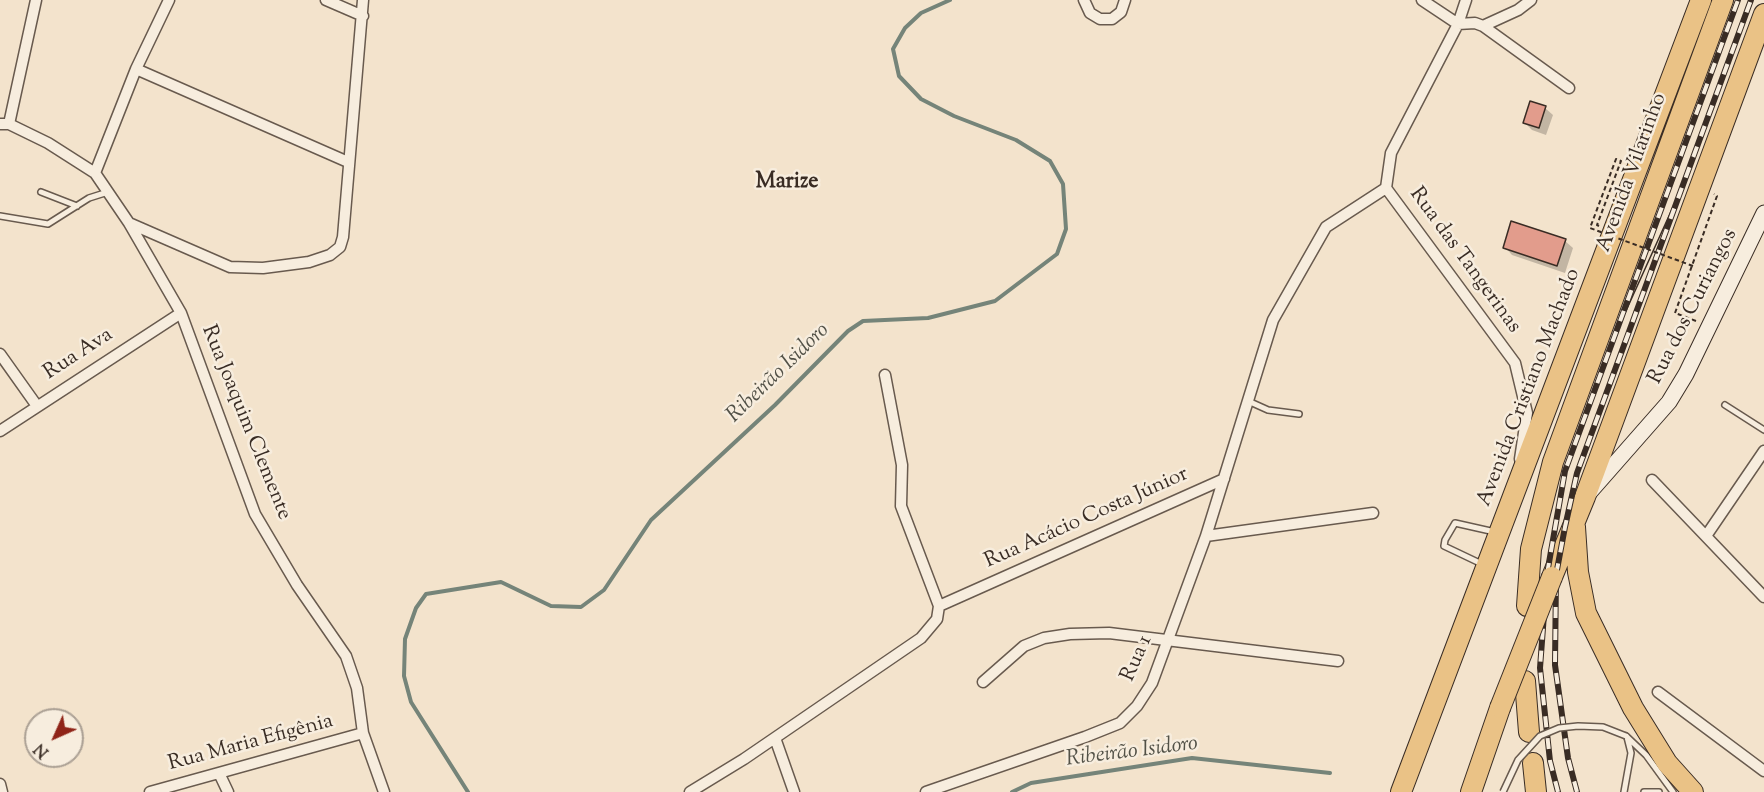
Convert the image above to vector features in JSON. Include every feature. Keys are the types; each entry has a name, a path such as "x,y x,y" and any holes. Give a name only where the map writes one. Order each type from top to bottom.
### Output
{"highway":[{"name":"Avenida Cristiano Machado","path":"1401,792 1701,0"},
{"name":"Avenida Vilarinho","path":"1527,606 1532,549 1553,462 1723,0"},
{"path":"1471,792 1500,708 1585,497 1698,186 1764,14"},
{"path":"1575,521 1578,572 1586,613 1633,708 1667,763 1693,792"},
{"path":"1525,681 1528,732"},
{"path":"1533,764 1536,792"}],"street":[{"path":"4,124 36,0"},
{"path":"95,173 136,69 169,0"},
{"path":"326,0 363,16"},
{"path":"129,223 230,267 263,268 309,262 330,255 340,247 343,237 363,0"},
{"path":"1084,0 1090,13 1100,19 1112,19 1121,12 1125,0"},
{"path":"1422,0 1458,24 1479,24 1518,10 1530,0"},
{"path":"1224,479 1273,320 1326,227 1386,188 1391,153 1458,24 1463,2"},
{"path":"1463,2 1479,24 1569,88"},
{"path":"136,69 348,162"},
{"name":"Rua Joaquim Clemente","path":"4,124 48,143 95,173 110,192 181,313 255,514 297,585 346,656 357,688 363,733 384,792"},
{"name":"Rua das Tangerinas","path":"1386,188 1515,363 1527,413 1514,497"},
{"name":"Rua dos Curiangos","path":"1585,497 1650,427 1669,402 1686,374 1764,213"},
{"name":"Rua Ava","path":"0,432 181,313"},
{"path":"0,354 37,406"},
{"path":"690,792 775,738 921,638 937,619 939,606 901,506 902,465 885,375"},
{"path":"1706,536 1764,451"},
{"name":"Rua Acácio Costa Júnior","path":"939,606 1224,479"},
{"name":"Rua 1","path":"926,792 1120,723 1137,706 1152,683 1206,536 1224,479"},
{"path":"1652,480 1764,597"},
{"path":"1206,536 1373,513"},
{"path":"983,682 1024,646 1044,638 1070,634 1109,633 1338,661"},
{"path":"1658,692 1764,771"},
{"name":"Rua Maria Efigênia","path":"150,792 363,733"},
{"path":"775,738 794,792"},
{"path":"219,773 228,792"},
{"path":"0,784 2,792"}],"lane":[{"path":"41,192 77,206"},
{"path":"0,216 48,224 89,198 110,192"},
{"path":"1248,401 1268,410 1299,414"},
{"path":"1725,405 1764,430"},
{"path":"1487,566 1444,546 1445,540 1455,523 1500,533"},
{"path":"1503,792 1518,760 1540,736 1559,728 1578,726 1603,727 1626,736 1646,755 1673,792"},
{"path":"1623,792 1631,753 1626,736"},
{"path":"1644,792 1659,792"}],"path":[{"path":"1599,226 1597,225 1621,161 1616,159 1590,228 1693,266"},
{"path":"1698,186 1718,196 1675,313 1708,326"}],"building":[{"path":"1530,101 1546,106 1539,128 1523,123"},
{"path":"1511,221 1566,239 1557,266 1503,248"}],"waterway":[{"name":"Ribeirão Isidoro","path":"468,792 411,702 404,676 405,639 416,608 426,594 501,582 551,606 581,607 604,590 651,520 775,405 848,331 863,321 928,318 995,301 1057,254 1066,229 1063,184 1050,161 1016,140 954,116 921,99 899,76 893,49 905,28 921,13 950,0"},
{"name":"Ribeirão Isidoro","path":"1012,792 1031,783 1192,758 1330,773"}],"tram line":[{"path":"1625,313 1678,196"}],"railway":[{"path":"1558,792 1550,761 1540,668 1547,574 1565,471 1738,0"},
{"path":"1577,792 1568,758 1555,665 1556,575 1565,527 1577,473 1751,0"}],"district":[{"name":"Marize","path":"787,183"}]}
